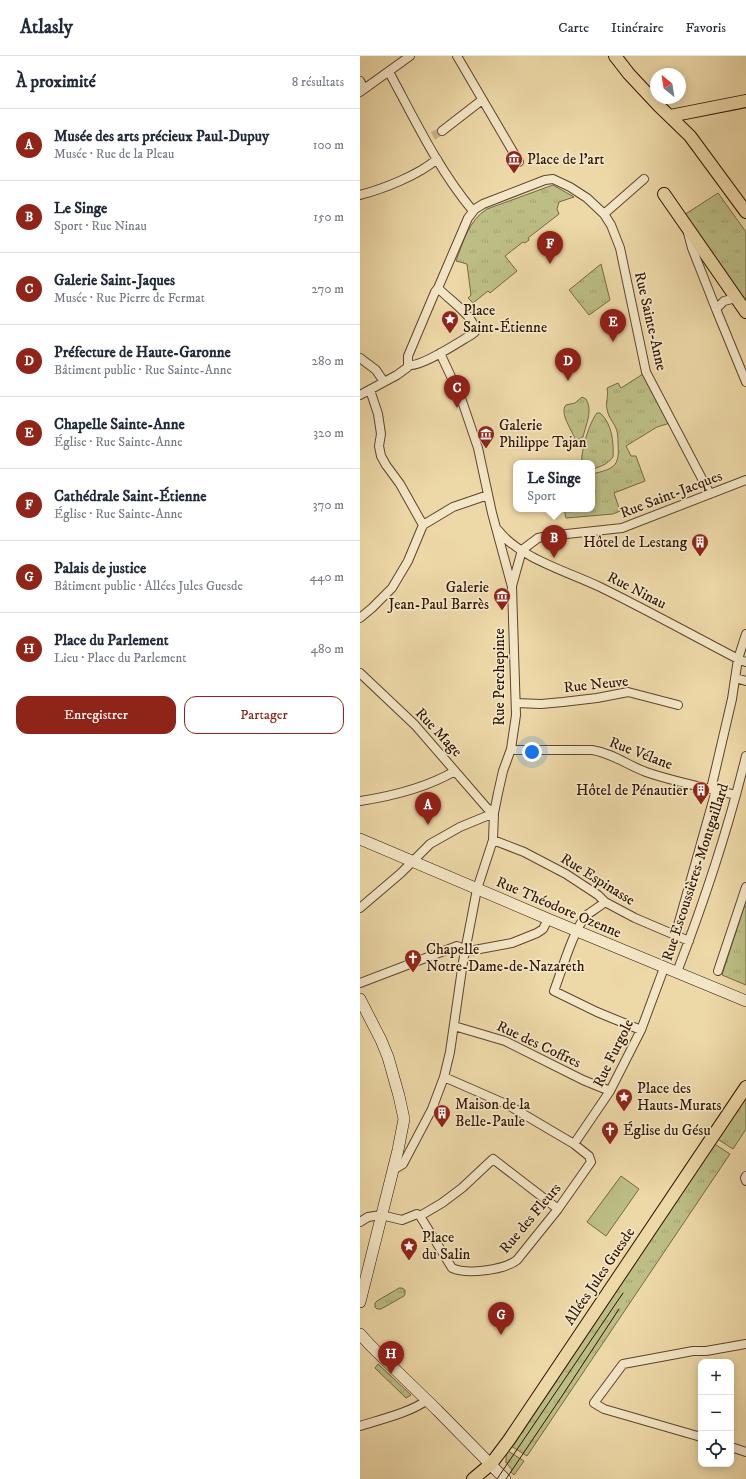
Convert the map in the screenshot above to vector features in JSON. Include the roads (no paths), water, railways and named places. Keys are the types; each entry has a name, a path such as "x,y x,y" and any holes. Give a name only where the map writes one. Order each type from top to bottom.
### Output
{"main road":[{"path":"611,56 637,87 650,98"},
{"path":"615,56 650,97"},
{"path":"670,116 746,101"},
{"path":"657,104 690,136 746,212"},
{"path":"664,194 746,312"},
{"name":"Allées Jules Guesde","path":"473,1479 491,1464 513,1433 746,1086"},
{"path":"483,1479 491,1464"}],"street":[{"path":"361,87 389,72 410,56"},
{"path":"457,56 519,162"},
{"path":"360,395 406,369 438,294 438,288 468,218 473,211 437,159 430,138 389,72"},
{"path":"442,131 482,100"},
{"path":"360,195 372,192 427,167 437,159"},
{"path":"604,214 644,179"},
{"name":"Rue Sainte-Anne","path":"473,211 481,204 545,180 558,180 587,198 604,214 611,225 620,248 646,372 710,494"},
{"path":"686,227 692,248 746,382"},
{"path":"408,363 414,366 440,353 475,332 472,323 462,309 438,288"},
{"path":"716,309 724,301 736,298"},
{"path":"440,353 469,419 478,448 496,528 512,587"},
{"path":"360,358 376,370 385,382"},
{"path":"370,390 378,414 381,434 381,456 400,484 423,526"},
{"name":"Rue Saint-Jacques","path":"522,550 538,538 622,528 742,482"},
{"path":"360,618 392,588 408,561 423,526 453,507 488,495"},
{"name":"Rue Ninau","path":"496,528 503,536 529,555 632,603 742,660"},
{"path":"512,587 522,550"},
{"name":"Rue Perchepinte","path":"393,1170 403,1164 432,1109 444,1077 450,1052 465,950 477,889 492,840 494,813 503,772 511,749 516,715 512,587"},
{"path":"675,936 713,790 735,678 742,660 746,634"},
{"name":"Rue Mage","path":"360,673 415,725 490,811 494,813"},
{"path":"735,678 746,681"},
{"name":"Rue Neuve","path":"516,703 548,703 598,698 628,692 678,705"},
{"name":"Rue Vélane","path":"511,749 592,750 603,752 644,771 672,780 736,795"},
{"name":"Rue Escoussières-Montgaillard","path":"677,972 714,868 746,756"},
{"path":"360,801 389,796 417,788 431,783 455,770"},
{"path":"481,800 486,801 498,793"},
{"path":"360,908 438,838 494,813"},
{"name":"Rue Théodore Ozenne","path":"360,839 664,968 746,1001"},
{"name":"Rue Espinasse","path":"492,840 524,852 566,874 598,895 605,902 675,936 689,941"},
{"path":"718,971 746,887"},
{"path":"605,902 586,916 577,931 554,991 641,1030"},
{"path":"360,983 457,946 469,951 522,940 538,933 543,929 548,919"},
{"name":"Rue Furgole","path":"574,1144 610,1091 641,1030 664,968"},
{"path":"360,999 388,1057 404,1119 393,1170 360,1302"},
{"name":"Rue des Coffres","path":"454,1026 505,1041 583,1080 610,1091"},
{"path":"444,1077 508,1105 574,1144"},
{"name":"Rue des Fleurs","path":"420,1216 452,1268 458,1271 474,1271 502,1268 511,1265 517,1260 558,1209 591,1162 589,1156 574,1144"},
{"path":"360,1222 368,1217 381,1215 402,1220 417,1214 420,1216 442,1203 462,1188 493,1159 558,1209"},
{"path":"360,1334 505,1479"},
{"path":"698,1436 604,1409 594,1404 623,1364 693,1351 706,1351 746,1344"},
{"path":"360,1426 422,1404 427,1400"},
{"path":"734,1448 746,1452"}],"tunnel":[{"path":"433,136 442,131"}],"tram line":[{"path":"497,1479 623,1293"},
{"path":"506,1479 619,1309"}],"place":[{"name":"Place de l'art","path":"514,174"},
{"name":"Cathédrale Saint-Étienne","path":"550,264"},
{"name":"Place Saint-Étienne","path":"450,334"},
{"name":"Chapelle Sainte-Anne","path":"613,342"},
{"name":"Préfecture de Haute-Garonne","path":"568,381"},
{"name":"Galerie Saint-Jaques","path":"457,408"},
{"name":"Galerie Philippe Tajan","path":"486,449"},
{"name":"Hôtel de Lestang","path":"700,557"},
{"name":"Le Singe","path":"554,558"},
{"name":"Galerie Jean-Paul Barrès","path":"502,611"},
{"name":"Hôtel de Pénautier","path":"701,805"},
{"name":"Musée des arts précieux Paul-Dupuy","path":"428,825"},
{"name":"Chapelle Notre-Dame-de-Nazareth","path":"413,973"},
{"name":"Place des Hauts-Murats","path":"624,1112"},
{"name":"Maison de la Belle-Paule","path":"442,1128"},
{"name":"Église du Gésu","path":"610,1145"},
{"name":"Place du Salin","path":"409,1261"},
{"name":"Palais de justice","path":"501,1335"},
{"name":"Place du Parlement","path":"391,1374"}]}
